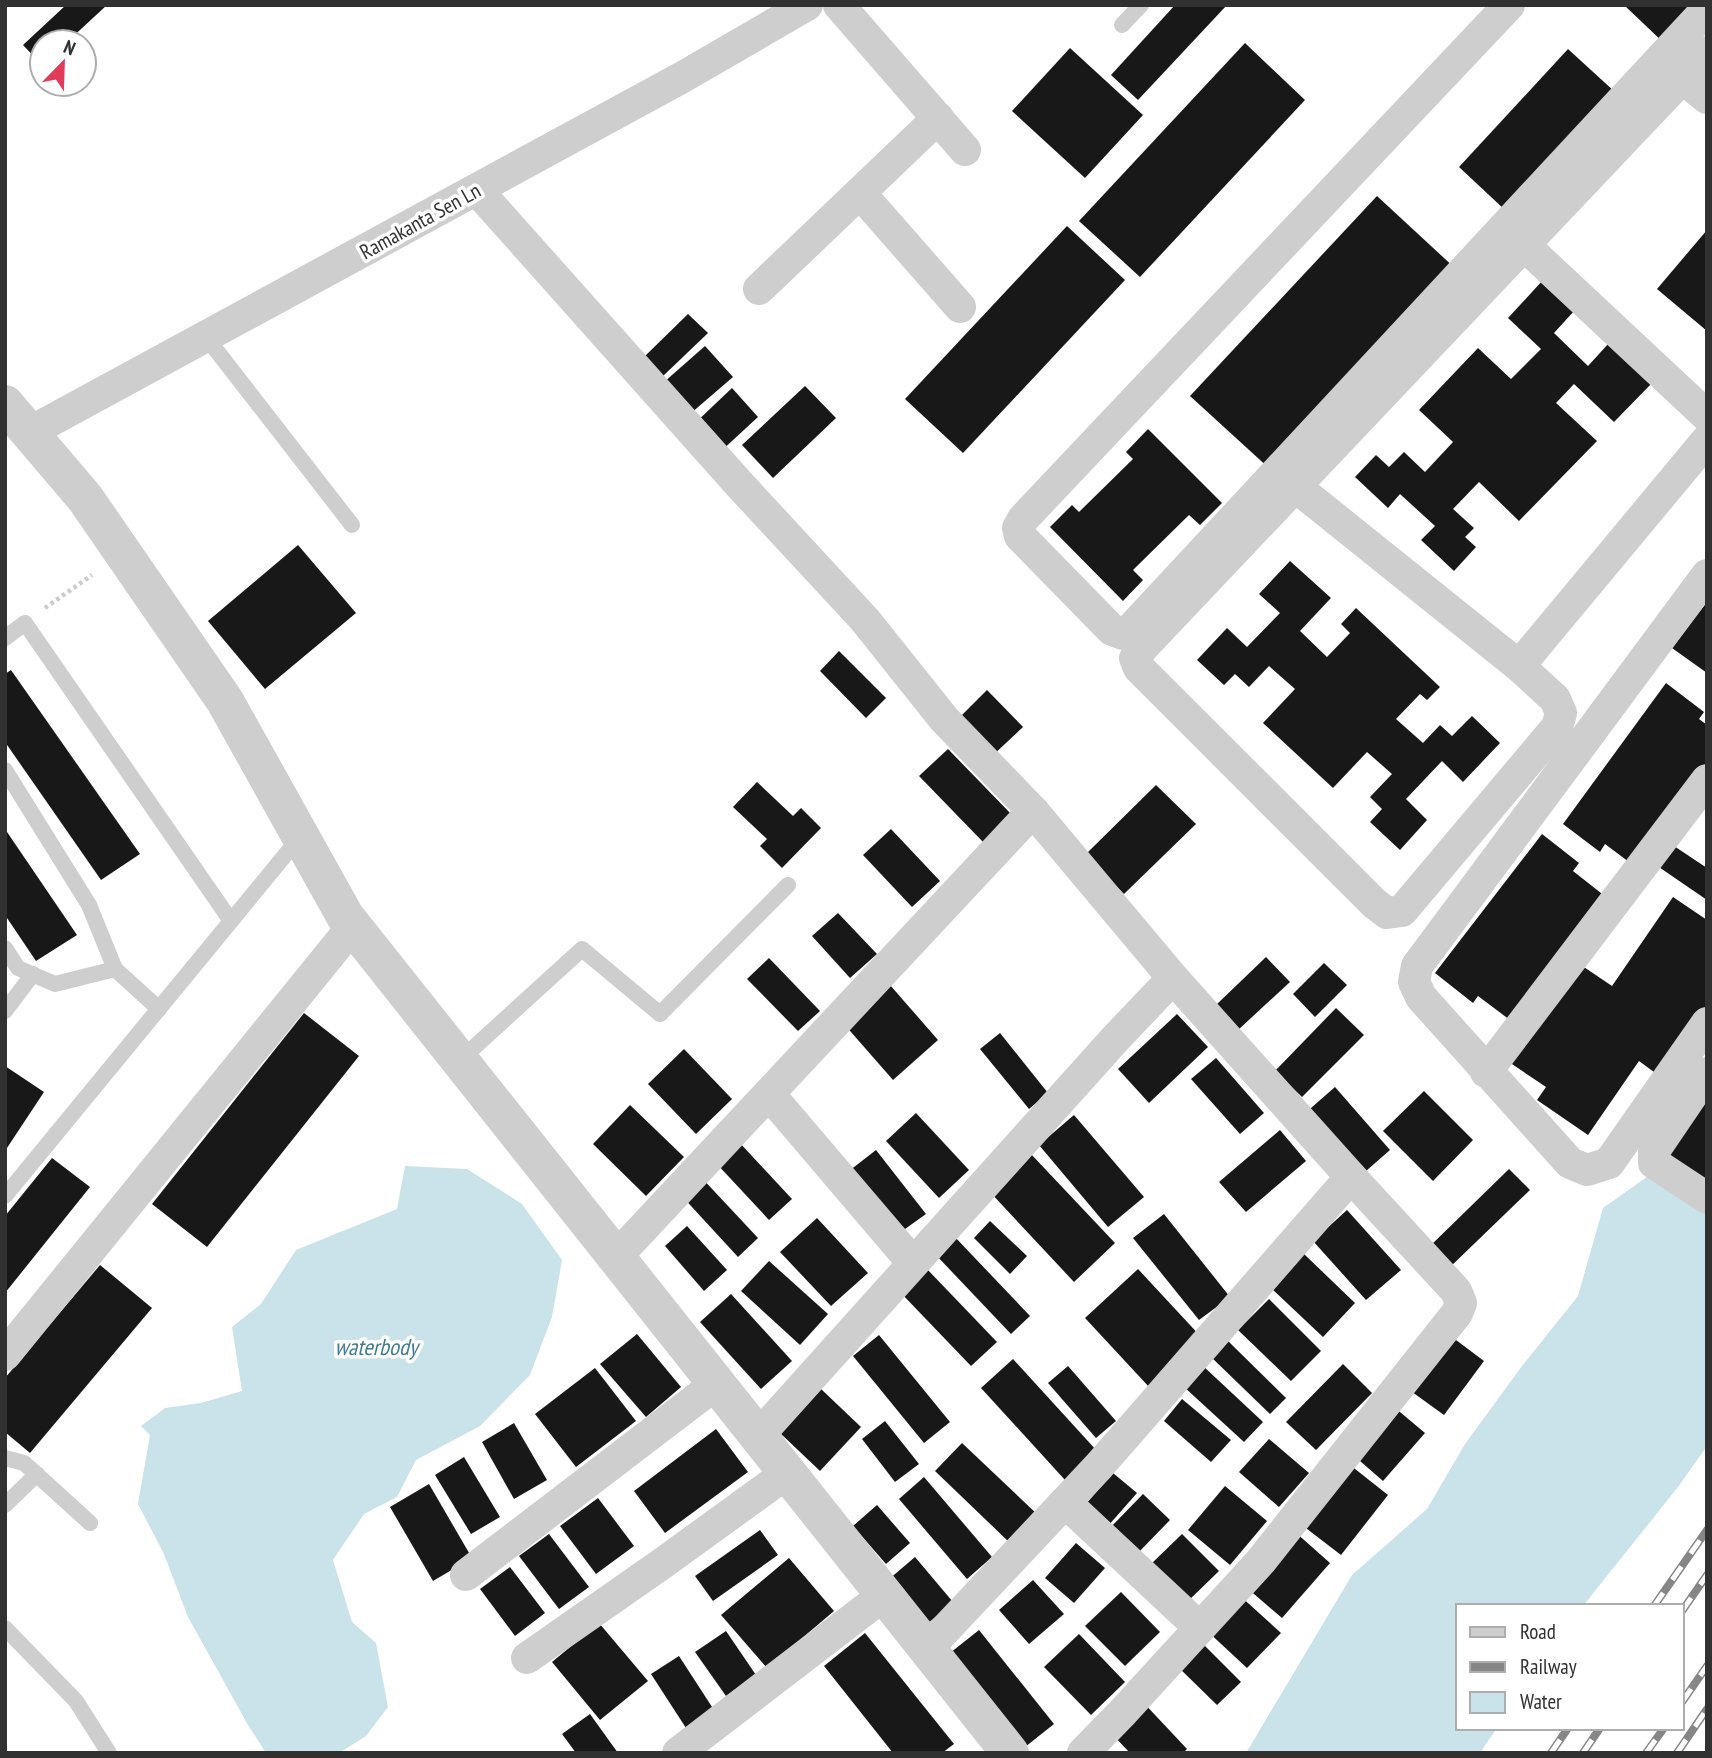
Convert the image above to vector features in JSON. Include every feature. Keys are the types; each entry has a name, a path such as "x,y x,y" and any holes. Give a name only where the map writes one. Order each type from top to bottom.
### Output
{"street":[{"name":"Ramakanta Sen Ln","path":"12,413 206,337 681,78 807,5"},
{"path":"839,5 965,150"},
{"path":"1509,5 1023,519 1018,528 1020,536 1112,630 1123,634 1132,628 1707,9"},
{"path":"1296,487 1519,666 1555,699 1562,713 1557,727 1402,911 1387,913 1374,903 1139,668 1135,658 1142,648 1707,52"},
{"path":"1682,78 1707,98"},
{"path":"759,289 938,118"},
{"path":"478,190 740,485 865,620 944,719 1033,811 1173,978 1456,1291 1461,1303 1457,1313 1261,1561 1083,1753"},
{"path":"860,193 960,307"},
{"path":"1524,245 1707,416"},
{"path":"12,413 85,498 225,701 353,926 1010,1753"},
{"path":"1519,666 1707,440"},
{"path":"1707,575 1417,966 1414,982 1421,997 1486,1072 1570,1163 1587,1170 1609,1163 1707,1023"},
{"path":"1486,1072 1707,780"},
{"path":"615,1258 1033,811"},
{"path":"5,1355 353,926"},
{"path":"759,1435 1173,978"},
{"path":"1707,1073 1654,1151 1654,1163 1707,1198"},
{"path":"769,1094 913,1263"},
{"path":"928,1648 1065,1502 1351,1177"},
{"path":"466,1574 716,1384"},
{"path":"527,1658 787,1473"},
{"path":"1065,1502 1200,1628"},
{"path":"678,1753 884,1595"}],"lane":[{"path":"1122,25 1141,5"},
{"path":"206,337 352,525"},
{"path":"5,638 25,623 231,920"},
{"path":"5,771 89,905 114,969 159,1009"},
{"path":"5,1196 300,837"},
{"path":"459,1061 582,949 660,1014 788,885"},
{"path":"5,948 18,968 55,984 114,969"},
{"path":"5,1011 33,974"},
{"path":"5,1458 24,1462 90,1523"},
{"path":"5,1506 37,1474"},
{"path":"5,1628 76,1701 108,1753"}],"path":[{"path":"25,623 123,552"}],"water":[{"name":"waterbody","path":"405,1166 467,1169 522,1204 562,1260 552,1317 530,1375 480,1426 416,1460 397,1497 364,1514 333,1560 352,1622 376,1643 388,1707 366,1736 339,1753 266,1753 188,1617 164,1554 138,1504 150,1435 141,1426 165,1408 201,1403 242,1391 232,1327 261,1304 296,1250 397,1209"},
{"path":"1651,1174 1707,1208 1707,1446 1678,1487 1585,1604 1456,1604 1456,1730 1496,1730 1480,1753 1246,1753 1352,1575 1427,1509 1465,1444 1578,1296 1603,1208"}],"building":[{"path":"66,5 107,5 82,28 41,28"},
{"path":"1175,5 1227,5 1138,100 1111,75"},
{"path":"1624,5 1702,5 1665,44"},
{"path":"1245,43 1305,100 1140,277 1079,221"},
{"path":"1070,48 1143,115 1085,178 1012,111"},
{"path":"1568,49 1615,92 1505,210 1459,167"},
{"path":"1377,196 1457,270 1271,470 1190,396"},
{"path":"1067,226 1125,280 963,453 905,399"},
{"path":"1707,230 1707,331 1657,289"},
{"path":"1543,280 1575,310 1554,333 1588,366 1609,343 1652,383 1614,422 1574,384 1556,403 1597,441 1519,521 1479,482 1453,509 1474,528 1465,537 1476,547 1454,571 1421,540 1435,526 1400,494 1388,508 1355,477 1376,455 1389,467 1404,452 1425,472 1453,442 1419,410 1478,348 1511,379 1541,349 1508,318"},
{"path":"688,314 708,333 662,377 643,358"},
{"path":"705,346 733,377 690,414 663,383"},
{"path":"805,386 836,418 773,478 742,445"},
{"path":"732,388 758,417 719,453 693,425"},
{"path":"1148,429 1222,503 1200,525 1189,515 1133,570 1143,580 1123,601 1050,527 1072,505 1079,512 1133,459 1126,452"},
{"path":"298,545 356,613 265,689 208,621"},
{"path":"1290,561 1331,598 1300,631 1327,657 1350,633 1341,624 1356,608 1440,687 1427,700 1420,694 1396,719 1423,743 1440,725 1452,736 1472,716 1500,743 1463,782 1442,761 1406,799 1427,820 1400,850 1370,822 1382,809 1370,797 1392,774 1367,752 1333,788 1263,723 1295,689 1269,666 1249,687 1235,674 1224,685 1197,660 1227,628 1247,647 1280,613 1259,594"},
{"path":"1707,602 1707,673 1672,648"},
{"path":"839,651 886,698 866,718 820,671"},
{"path":"11,670 140,854 101,880 5,742 5,674"},
{"path":"1666,683 1704,712 1699,719 1707,725 1707,765 1633,865 1605,844 1600,852 1563,824"},
{"path":"987,690 1023,727 991,757 956,721"},
{"path":"948,749 1013,816 984,843 919,776"},
{"path":"757,782 793,816 801,808 821,828 782,868 760,846 767,839 733,807"},
{"path":"1156,785 1196,824 1124,894 1085,855"},
{"path":"5,829 77,935 36,961 5,915"},
{"path":"891,829 940,881 912,907 863,855"},
{"path":"1542,834 1579,863 1573,871 1606,897 1510,1020 1478,996 1473,1003 1435,973"},
{"path":"1668,842 1707,868 1707,900 1653,863"},
{"path":"1673,897 1707,920 1707,1006 1658,1075 1639,1061 1588,1135 1537,1100 1546,1087 1509,1062 1578,963 1612,986"},
{"path":"838,913 877,954 850,978 812,936"},
{"path":"1266,957 1290,982 1238,1030 1215,1006"},
{"path":"769,958 820,1011 798,1031 747,979"},
{"path":"1324,963 1347,985 1315,1017 1293,994"},
{"path":"890,985 938,1040 893,1080 844,1024"},
{"path":"1336,1008 1364,1035 1302,1097 1275,1071"},
{"path":"304,1013 359,1056 207,1247 152,1204"},
{"path":"1177,1014 1208,1047 1149,1103 1118,1069"},
{"path":"1000,1033 1048,1093 1029,1109 980,1049"},
{"path":"684,1049 732,1099 696,1134 648,1084"},
{"path":"1216,1058 1264,1113 1240,1134 1191,1079"},
{"path":"5,1066 44,1092 5,1151"},
{"path":"1335,1087 1390,1150 1358,1178 1303,1115"},
{"path":"1424,1091 1473,1140 1433,1181 1383,1131"},
{"path":"1707,1093 1707,1193 1660,1160"},
{"path":"630,1105 684,1157 646,1196 593,1144"},
{"path":"916,1113 969,1170 939,1198 886,1141"},
{"path":"1074,1115 1144,1197 1108,1227 1039,1145"},
{"path":"1280,1130 1306,1161 1246,1212 1219,1182"},
{"path":"739,1142 792,1199 769,1220 716,1163"},
{"path":"876,1150 926,1214 898,1234 849,1171"},
{"path":"1030,1153 1115,1243 1074,1282 989,1191"},
{"path":"52,1158 90,1187 5,1293 5,1216"},
{"path":"1509,1169 1530,1190 1447,1270 1427,1249"},
{"path":"700,1176 758,1238 738,1257 680,1194"},
{"path":"1347,1210 1401,1270 1366,1300 1313,1241"},
{"path":"1164,1214 1230,1297 1199,1320 1133,1238"},
{"path":"817,1218 868,1273 831,1306 780,1252"},
{"path":"990,1221 1027,1256 1010,1274 974,1238"},
{"path":"687,1226 727,1270 704,1291 665,1246"},
{"path":"954,1236 1030,1316 1011,1334 935,1254"},
{"path":"1304,1254 1355,1303 1323,1337 1271,1288"},
{"path":"769,1261 828,1314 800,1345 741,1291"},
{"path":"100,1265 152,1308 30,1453 5,1432 5,1378"},
{"path":"926,1268 997,1342 971,1366 900,1292"},
{"path":"1138,1269 1203,1339 1150,1388 1085,1318"},
{"path":"731,1294 792,1361 761,1389 700,1322"},
{"path":"1269,1299 1321,1351 1291,1381 1238,1330"},
{"path":"637,1334 681,1387 646,1417 600,1364"},
{"path":"1448,1334 1484,1361 1444,1415 1408,1389"},
{"path":"879,1335 950,1422 924,1443 853,1356"},
{"path":"1226,1339 1286,1398 1270,1414 1209,1355"},
{"path":"1013,1359 1097,1451 1065,1480 981,1388"},
{"path":"1343,1364 1372,1393 1316,1450 1286,1422"},
{"path":"1202,1365 1263,1422 1244,1442 1183,1386"},
{"path":"1068,1366 1116,1421 1096,1438 1048,1383"},
{"path":"595,1368 636,1421 576,1467 535,1414"},
{"path":"820,1388 861,1427 820,1471 779,1432"},
{"path":"1182,1399 1231,1440 1211,1462 1164,1421"},
{"path":"1394,1407 1425,1433 1383,1481 1352,1454"},
{"path":"885,1421 919,1464 895,1482 862,1439"},
{"path":"514,1423 547,1480 514,1499 482,1442"},
{"path":"716,1429 748,1472 665,1533 634,1491"},
{"path":"1269,1439 1309,1473 1279,1507 1239,1472"},
{"path":"962,1443 1038,1515 1010,1543 935,1471"},
{"path":"464,1457 500,1517 471,1534 435,1475"},
{"path":"1345,1461 1388,1495 1341,1555 1298,1522"},
{"path":"1113,1473 1137,1493 1108,1526 1085,1505"},
{"path":"924,1477 992,1557 967,1579 899,1499"},
{"path":"429,1484 472,1558 433,1581 390,1507"},
{"path":"1225,1486 1267,1521 1230,1565 1188,1530"},
{"path":"1143,1494 1170,1520 1135,1556 1109,1529"},
{"path":"598,1498 634,1546 596,1574 560,1526"},
{"path":"877,1505 910,1543 886,1564 853,1526"},
{"path":"760,1530 778,1555 713,1601 695,1576"},
{"path":"1294,1531 1330,1563 1282,1618 1246,1587"},
{"path":"549,1534 589,1587 559,1609 519,1556"},
{"path":"1182,1534 1219,1571 1186,1603 1149,1566"},
{"path":"1076,1543 1105,1568 1074,1603 1045,1578"},
{"path":"915,1557 953,1602 919,1631 881,1586"},
{"path":"789,1558 834,1611 767,1668 721,1615"},
{"path":"510,1567 545,1613 515,1636 480,1589"},
{"path":"1033,1580 1064,1614 1029,1644 999,1610"},
{"path":"1121,1592 1160,1632 1125,1666 1085,1626"},
{"path":"1238,1594 1281,1633 1247,1668 1205,1629"},
{"path":"599,1623 648,1681 600,1720 552,1662"},
{"path":"979,1630 1054,1724 1020,1751 945,1657"},
{"path":"726,1631 756,1675 726,1696 695,1652"},
{"path":"865,1633 954,1744 942,1753 893,1753 824,1666"},
{"path":"1079,1634 1125,1682 1091,1715 1044,1667"},
{"path":"1197,1638 1241,1682 1217,1705 1173,1662"},
{"path":"679,1656 714,1710 686,1728 651,1674"},
{"path":"1141,1700 1187,1749 1183,1753 1130,1753 1113,1735"},
{"path":"590,1714 618,1753 576,1753 562,1734"}],"railway":[{"path":"1655,1604 1707,1530"},
{"path":"1684,1608 1707,1575"},
{"path":"1684,1699 1707,1666"},
{"path":"1677,1753 1707,1709"},
{"path":"1551,1753 1567,1730"},
{"path":"1583,1753 1599,1730"},
{"path":"1646,1753 1663,1730"}]}
